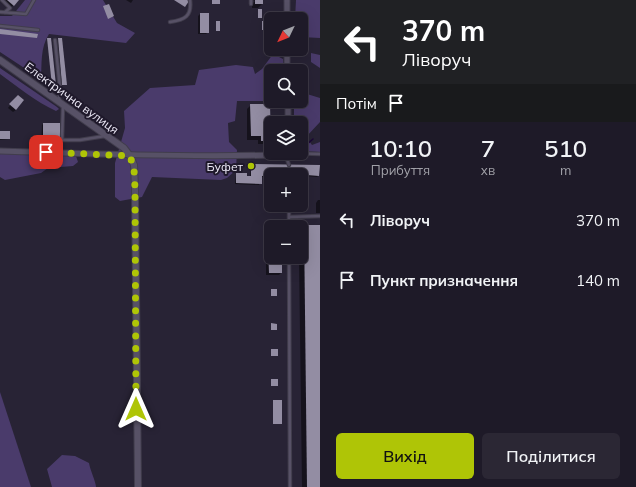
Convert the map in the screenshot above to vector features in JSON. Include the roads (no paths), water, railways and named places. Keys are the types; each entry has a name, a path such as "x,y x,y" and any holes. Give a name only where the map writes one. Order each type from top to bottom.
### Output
{"street":[{"path":"287,0 287,12"},
{"name":"Електрична вулиця","path":"0,60 124,148 130,156"},
{"path":"0,151 130,156 264,155"},
{"path":"130,156 134,169 135,188 138,487"}],"lane":[{"path":"2,0 10,8 5,12"},
{"path":"0,12 26,14 34,0"},
{"path":"170,22 183,20 187,16 190,12 190,0"},
{"path":"0,26 38,30"},
{"path":"54,40 60,88 61,140 80,140 105,135"},
{"path":"308,154 320,154"},
{"path":"287,160 289,165"},
{"path":"289,212 289,217 320,216"},
{"path":"289,264 290,487"}],"waterway":[{"path":"308,143 313,139"}],"place":[{"name":"Буфет","path":"251,166"}]}
